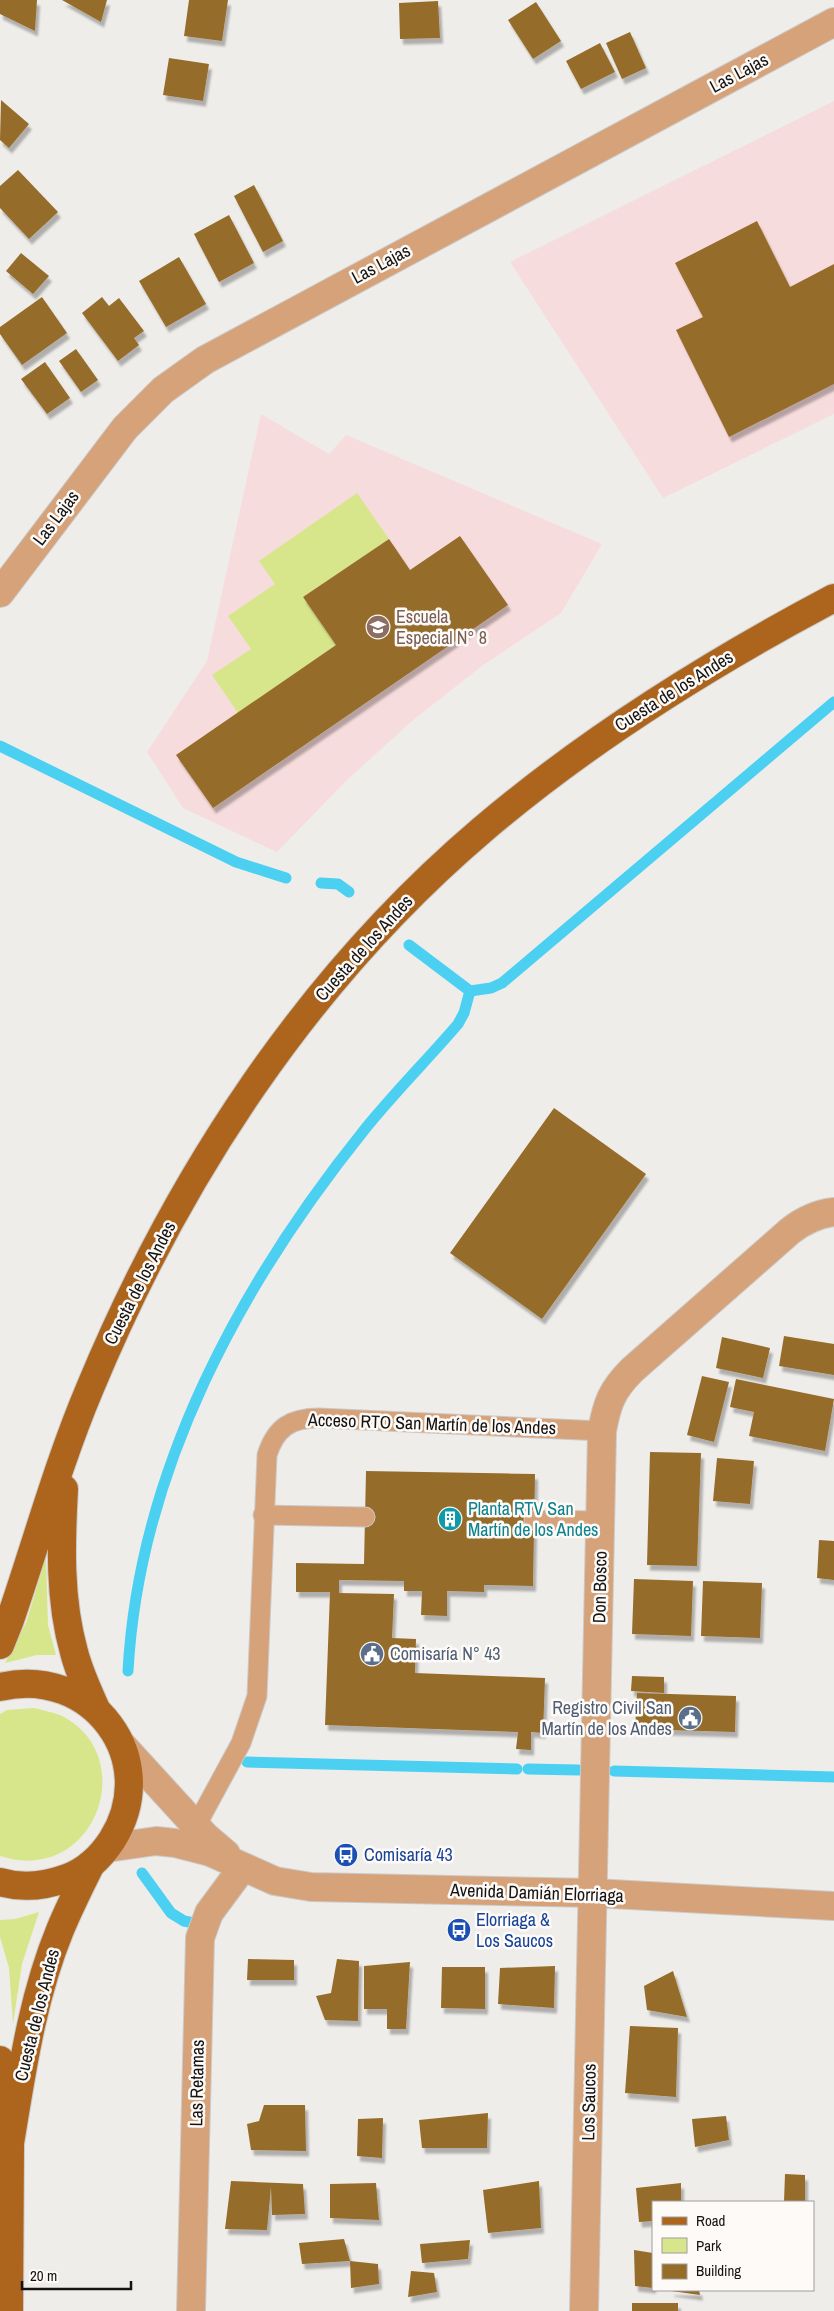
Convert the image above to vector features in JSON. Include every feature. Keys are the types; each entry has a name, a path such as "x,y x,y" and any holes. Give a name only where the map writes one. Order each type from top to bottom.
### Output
{"main road":[{"name":"Cuesta de los Andes","path":"0,1645 88,1390 116,1328 161,1239 196,1176 261,1073 342,970 420,887 480,832 542,781 608,733 676,688 834,598"},
{"name":"Cuesta de los Andes","path":"10,2143 28,2037 47,1966 59,1931 99,1856 119,1830 126,1809 129,1787 128,1765 121,1744 110,1725 96,1709 74,1653 66,1614 62,1555 66,1453"},
{"path":"0,1687 36,1683 58,1687 78,1696 96,1709"},
{"path":"0,1882 30,1886 52,1884 72,1876 99,1856"},
{"name":"Cuesta de los Andes","path":"0,2060 10,2143 9,2311"}],"street":[{"name":"Las Lajas","path":"0,593 125,428 163,390 205,360 834,22"},
{"name":"Don Bosco","path":"593,1893 602,1521 602,1431 611,1395 632,1370 790,1231 804,1220 819,1214 834,1212"},
{"name":"Avenida Damián Elorriaga","path":"121,1744 194,1836 218,1847 243,1867 275,1881 311,1887 593,1893 834,1906"},
{"path":"99,1856 156,1841 194,1836"},
{"name":"Las Retamas","path":"192,2311 200,1938 209,1913 243,1867"},
{"name":"Los Saucos","path":"584,2311 593,1893"}],"lane":[{"name":"Acceso RTO San Martín de los Andes","path":"194,1836 241,1743 257,1696 263,1515 267,1455 270,1446 281,1430 295,1420 319,1418 602,1431"},
{"path":"263,1515 365,1517"},
{"path":"534,1520 602,1521"}],"shaded area":[{"path":"834,101 834,414 663,498 510,262"},
{"name":"Escuela Especial N° 8","path":"261,414 329,454 346,435 602,544 561,613 482,666 412,721 346,781 277,852 183,808 147,752 207,661"}],"green space":[{"path":"357,493 389,539 303,597 336,645 238,713 212,675 251,649 228,616 275,584 259,561"},
{"path":"46,1557 48,1625 56,1655 37,1655 5,1663 26,1623"},
{"path":"34,1708 60,1715 85,1734 99,1758 102,1785 97,1812 83,1835 61,1853 34,1860 0,1856 0,1714 7,1710"},
{"path":"39,1912 22,1964 13,2024 9,1968 0,1937 0,1920 15,1919"}],"building":[{"path":"0,0 37,0 35,31 0,14"},
{"path":"62,0 107,0 101,22"},
{"path":"189,0 228,0 222,41 184,36"},
{"path":"438,1 440,38 400,39 399,3"},
{"path":"536,2 561,41 533,59 508,20"},
{"path":"630,32 646,68 622,79 606,43"},
{"path":"600,43 615,72 581,89 566,61"},
{"path":"169,58 209,64 203,101 163,95"},
{"path":"1,100 29,124 9,148 0,140"},
{"path":"18,170 58,212 29,239 0,208 0,186"},
{"path":"254,185 283,241 263,252 234,196"},
{"path":"229,215 254,263 219,282 194,234"},
{"path":"757,221 790,287 834,264 834,384 729,437 676,330 703,317 675,263"},
{"path":"21,253 49,276 33,294 6,271"},
{"path":"179,257 206,304 166,327 139,281"},
{"path":"42,297 67,333 22,365 0,334 0,327"},
{"path":"102,297 109,306 119,298 144,331 134,338 139,345 118,361 82,313"},
{"path":"76,349 98,380 81,392 59,361"},
{"path":"45,362 70,398 47,414 21,379"},
{"path":"460,536 508,605 213,808 176,755 336,645 303,597 389,539 410,570"},
{"path":"554,1108 646,1174 542,1319 450,1253"},
{"path":"784,1336 834,1344 834,1375 779,1366"},
{"path":"722,1337 770,1348 763,1378 716,1368"},
{"path":"702,1376 729,1382 714,1442 687,1435"},
{"path":"736,1379 834,1399 825,1451 749,1436 754,1412 730,1407"},
{"path":"650,1452 701,1453 697,1566 647,1565"},
{"path":"717,1458 754,1461 750,1504 713,1501"},
{"path":"366,1471 535,1474 533,1586 484,1585 484,1592 447,1591 447,1616 421,1615 422,1591 404,1591 404,1581 339,1580 339,1593 394,1594 392,1638 416,1639 415,1673 545,1678 543,1733 531,1732 531,1750 516,1749 518,1732 325,1725 330,1592 296,1592 296,1563 364,1564"},
{"path":"819,1540 834,1541 834,1580 817,1578"},
{"path":"634,1579 693,1581 691,1636 632,1634"},
{"path":"703,1581 762,1583 760,1638 701,1636"},
{"path":"632,1676 664,1677 664,1693 631,1691"},
{"name":"Registro Civil San Martín de los Andes","path":"637,1693 736,1696 735,1732 635,1729"},
{"path":"248,1959 294,1960 294,1980 247,1980"},
{"path":"337,1959 359,1961 358,2021 325,2020 316,1996 331,1993"},
{"path":"410,1962 406,2029 387,2029 387,2009 364,2009 364,1966"},
{"path":"555,1966 554,2008 498,2004 500,1968"},
{"path":"442,1967 485,1967 485,2009 441,2008"},
{"path":"673,1971 687,2017 647,2010 644,1986"},
{"path":"630,2026 678,2028 676,2097 625,2093"},
{"path":"264,2105 305,2105 306,2151 251,2150 247,2124 259,2121"},
{"path":"488,2113 487,2148 422,2148 419,2120"},
{"path":"726,2116 729,2140 695,2147 692,2119"},
{"path":"383,2118 382,2158 357,2156 358,2119"},
{"path":"785,2174 805,2175 805,2201 784,2201"},
{"path":"231,2181 303,2184 305,2214 272,2215 271,2187 267,2230 225,2229"},
{"path":"539,2181 541,2228 488,2233 483,2190"},
{"path":"376,2183 379,2220 330,2218 330,2184"},
{"path":"681,2183 681,2201 652,2201 652,2221 639,2222 636,2188"},
{"path":"344,2239 350,2261 302,2264 299,2243"},
{"path":"470,2240 468,2259 422,2263 420,2244"},
{"path":"634,2250 652,2253 652,2288 635,2286"},
{"path":"350,2261 378,2264 379,2284 351,2288"},
{"path":"411,2271 434,2273 437,2292 408,2297"},
{"path":"671,2291 699,2291 700,2295"},
{"path":"632,2303 678,2303 678,2311 632,2311"}],"waterway":[{"path":"409,945 470,991 491,988 502,983 834,702"},
{"path":"0,746 236,862 286,878"},
{"path":"321,883 338,884 349,892"},
{"path":"128,1671 136,1596 152,1523 175,1452 204,1382 238,1315 277,1250 320,1188 365,1129 458,1024 464,1013 470,991"},
{"path":"247,1762 517,1769"},
{"path":"528,1769 578,1770"},
{"path":"614,1771 834,1777"},
{"path":"142,1873 171,1913 184,1921 204,1925"}],"place":[{"name":"Escuela Especial N° 8","path":"378,627"},
{"name":"Planta RTV San Martín de los Andes","path":"450,1519"},
{"name":"Comisaría N° 43","path":"372,1654"},
{"name":"Registro Civil San Martín de los Andes","path":"690,1718"},
{"name":"Comisaría 43","path":"346,1855"},
{"name":"Elorriaga & Los Saucos","path":"459,1930"}]}
